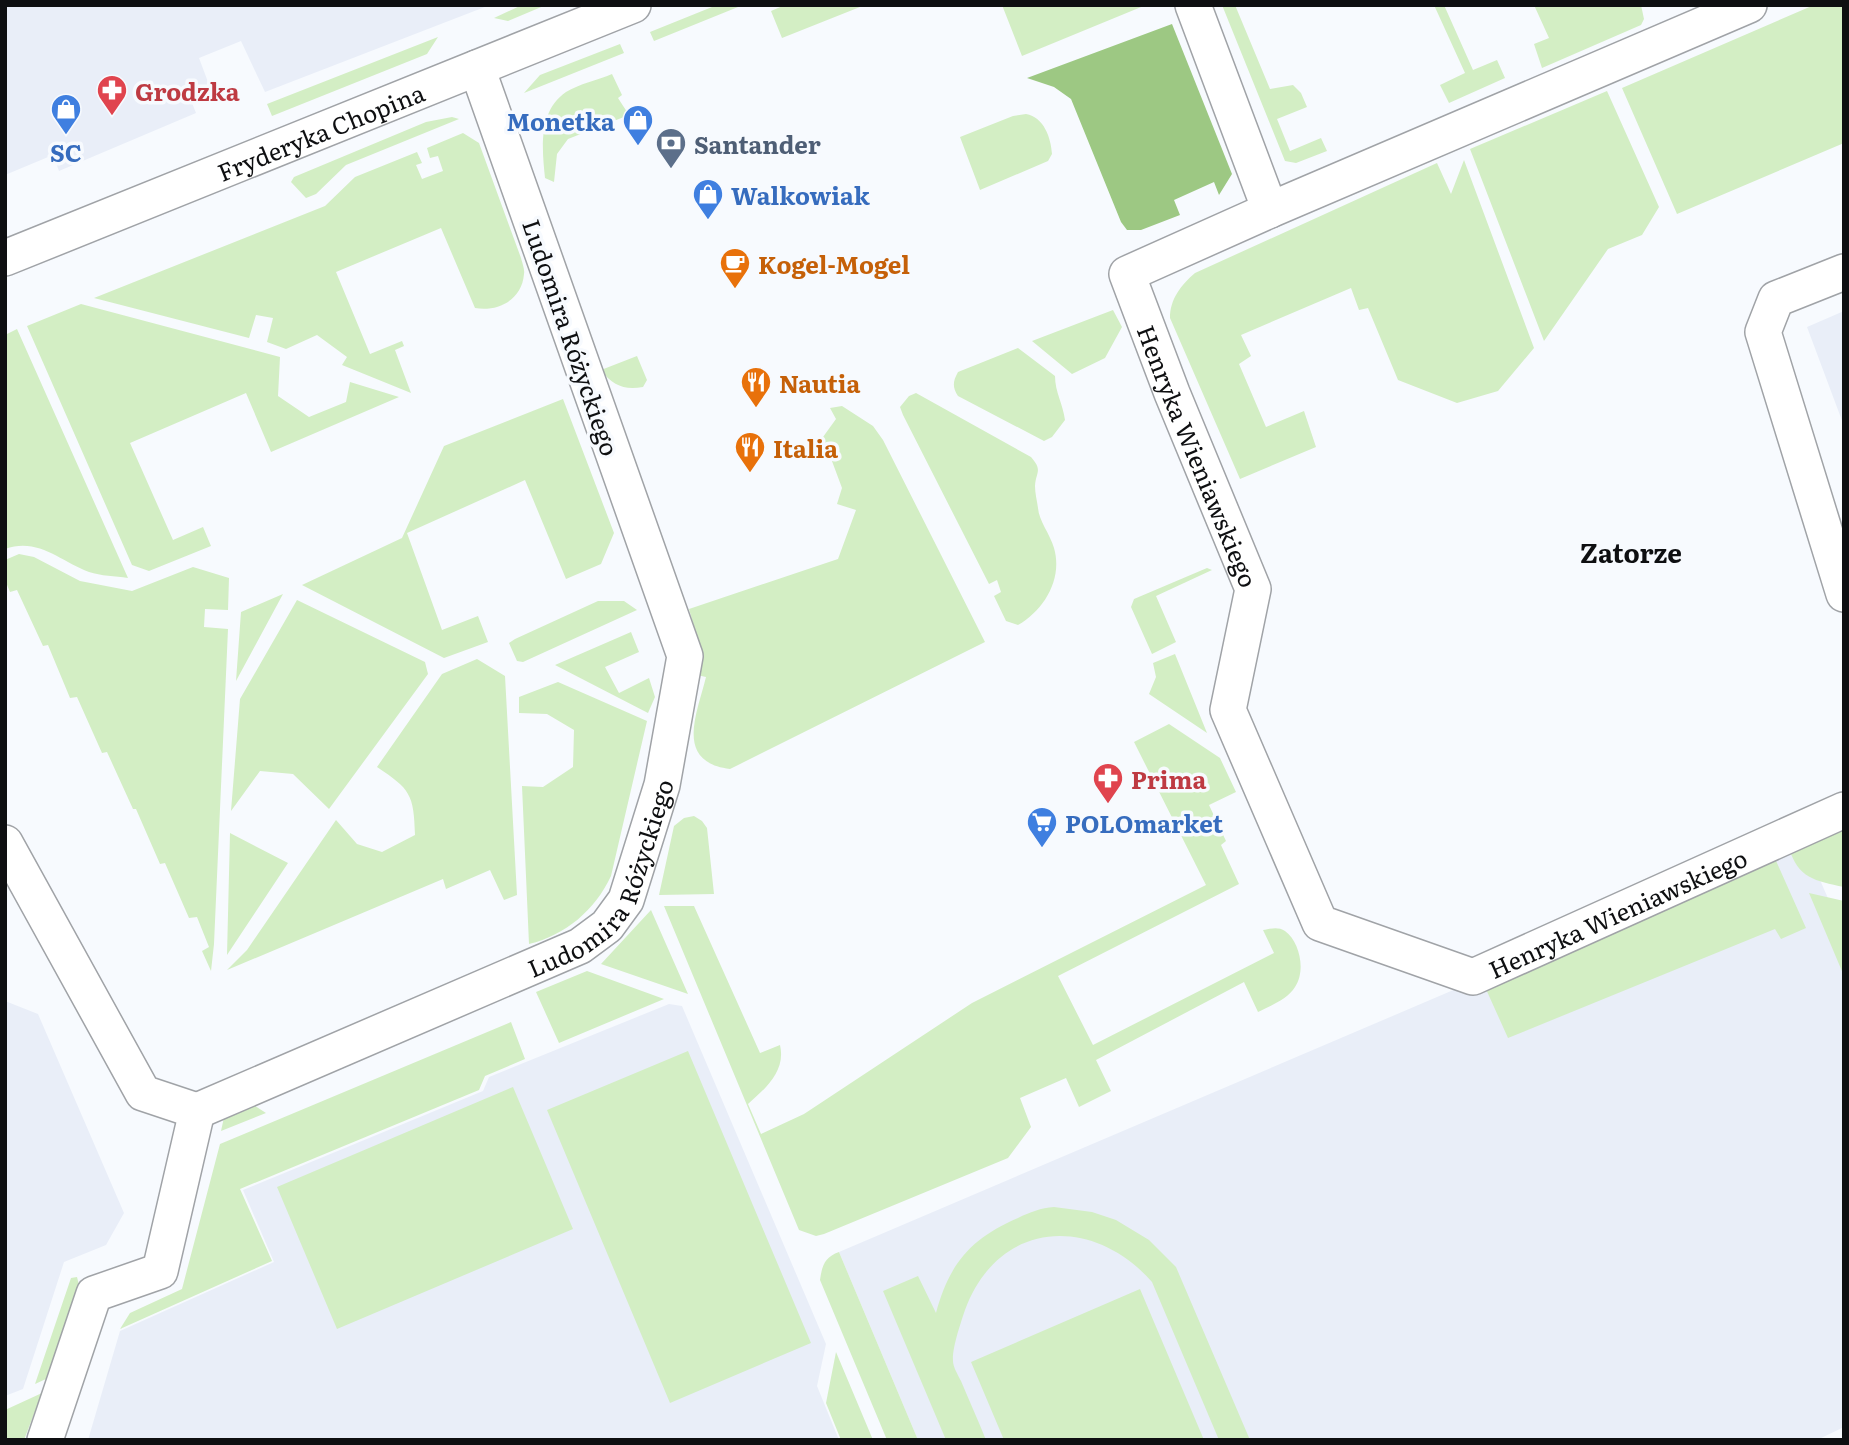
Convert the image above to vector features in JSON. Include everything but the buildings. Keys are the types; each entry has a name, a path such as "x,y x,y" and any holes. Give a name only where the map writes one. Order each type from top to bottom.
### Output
{"street":[{"name":"Fryderyka Chopina","path":"5,258 634,5"},
{"path":"1193,5 1270,210"},
{"name":"Henryka Wieniawskiego","path":"1749,5 1127,274 1172,394 1252,589 1228,710 1320,923 1473,977 1844,810"},
{"name":"Ludomira Różyckiego","path":"197,1111 580,946 607,926 626,900 662,785 685,656 477,68"},
{"path":"1844,272 1776,299 1763,332 1844,594"},
{"path":"5,843 143,1093 197,1111 160,1270 94,1294 45,1440"}],"shaded area":[{"path":"5,5 490,5 265,92 241,41 199,58 211,90 190,98 196,113 59,171 53,155 5,175"},
{"path":"1844,311 1844,426 1807,327"},
{"path":"1803,841 1844,935 1844,1427 1817,1440 918,1440 839,1252"},
{"path":"5,1001 38,1014 124,1213 106,1245 64,1262 23,1389 5,1396"},
{"path":"669,1004 682,1006 826,1344 817,1386 839,1440 88,1440 120,1331 274,1262 243,1190 483,1091 489,1077"}],"green space":[{"path":"522,5 546,5 508,21 494,18"},
{"path":"717,5 743,5 654,41 650,32"},
{"path":"785,5 865,5 782,38 771,11"},
{"path":"1002,5 1146,5 1022,56"},
{"path":"1222,5 1235,5 1270,89 1293,85 1301,93 1307,107 1277,119 1290,151 1321,138 1327,151 1296,163 1285,161"},
{"path":"1434,5 1444,5 1473,70 1497,60 1505,78 1449,103 1440,85 1465,73"},
{"path":"1534,5 1641,5 1644,19 1641,25 1542,68 1534,44 1549,38"},
{"path":"1814,5 1844,5 1844,143 1677,214 1622,88"},
{"path":"1172,24 1232,174 1219,195 1214,182 1174,200 1180,215 1141,230 1127,230 1121,222 1071,99 1054,87 1027,78"},
{"path":"438,37 427,54 272,116 267,104"},
{"path":"620,44 624,53 524,93 540,75"},
{"path":"612,74 622,95 618,98 629,115 568,139 557,154 554,182 545,178 543,143 550,109 566,92"},
{"path":"1607,91 1659,207 1642,235 1608,249 1544,341 1470,149"},
{"path":"1026,114 1038,119 1045,129 1052,154 1048,161 980,190 960,137 1013,116"},
{"path":"452,117 459,119 346,165 316,194 306,198 291,182 294,177 426,122"},
{"path":"463,133 479,143 521,258 524,274 519,291 514,297 500,306 475,308 441,228 336,272 370,354 402,341 404,346 395,350 411,393 342,365 347,357 317,335 286,349 267,342 273,318 256,315 249,338 94,298 325,206 355,177 417,152 422,163 416,165 422,179 443,171 438,156 430,158 427,148"},
{"path":"1464,160 1534,348 1498,391 1457,403 1398,380 1368,308 1359,310 1351,288 1241,335 1251,356 1239,364 1266,427 1304,411 1316,447 1240,479 1170,318 1174,299 1181,288 1195,273 1437,163 1451,194"},
{"path":"81,304 280,357 278,396 309,417 346,402 350,382 399,397 271,452 246,393 130,443 173,540 203,527 211,546 149,571 132,565 27,326"},
{"path":"1113,310 1122,327 1105,358 1072,374 1032,341"},
{"path":"17,329 128,578 89,572 38,548 17,546 5,549 5,335"},
{"path":"1018,348 1055,376 1065,420 1052,437 1044,441 958,396 954,387 958,372"},
{"path":"637,356 647,380 643,387 619,386 601,370"},
{"path":"916,393 1031,457 1037,465 1035,489 1039,513 1054,548 1056,571 1043,602 1018,625 1006,621 994,596 1001,592 997,580 989,584 903,415 900,407 909,396"},
{"path":"563,399 614,533 601,564 566,579 525,480 407,533 442,630 478,616 488,642 444,658 302,585 402,538 444,446"},
{"path":"842,406 873,426 883,440 985,642 730,769 713,765 701,757 695,747 695,721 706,677 697,675 703,658 689,609 838,559 856,510 837,504 842,488 823,437 836,419 830,408"},
{"path":"19,554 34,557 80,581 132,591 193,567 229,578 228,610 205,609 204,627 228,629 211,971 202,951 209,947 197,917 189,918 165,863 160,864 136,809 133,809 107,752 102,753 77,697 70,698 48,645 43,646 17,590 10,592 5,580 5,560"},
{"path":"1207,568 1212,570 1156,596 1176,642 1152,654 1131,607 1134,599"},
{"path":"283,594 236,681 241,612"},
{"path":"297,600 425,662 428,674 329,809 293,774 260,771 231,811 240,699"},
{"path":"598,601 624,601 637,610 523,662 517,661 509,643"},
{"path":"631,632 639,652 605,667 619,693 649,678 655,697 648,713 555,665"},
{"path":"1175,654 1207,733 1149,694 1156,677 1153,663"},
{"path":"477,659 505,676 517,895 504,900 490,870 446,889 443,879 227,970 247,950 336,820 357,844 382,852 415,835 413,810 408,794 397,781 377,767 442,674"},
{"path":"558,682 647,721 611,876 597,900 578,919 555,934 529,944 522,786 543,787 573,767 574,730 547,714 519,713 519,697"},
{"path":"1169,724 1220,758 1236,792 1209,805 1226,841 1221,845 1239,884 1058,976 1093,1045 1274,953 1263,930 1282,929 1298,949 1300,973 1292,991 1258,1012 1244,982 1096,1060 1111,1091 1079,1107 1066,1078 1020,1098 1031,1127 1008,1158 824,1234 816,1236 799,1230 664,906 694,906 760,1053 780,1045 777,1071 768,1085 748,1104 761,1134 804,1114 972,1003 1206,885 1134,742"},
{"path":"694,816 707,828 714,894 659,895 674,826 684,818"},
{"path":"1844,826 1844,887 1816,880 1797,866 1789,848"},
{"path":"230,833 288,863 227,955"},
{"path":"1773,854 1806,928 1781,939 1775,929 1508,1038 1485,987"},
{"path":"1809,893 1844,901 1844,976"},
{"path":"651,910 688,994 601,964"},
{"path":"587,971 664,999 559,1043 536,992"},
{"path":"511,1022 525,1059 485,1076 479,1090 240,1189 272,1261 120,1329 130,1313 182,1289 220,1144"},
{"path":"688,1051 811,1343 670,1403 547,1110"},
{"path":"513,1087 573,1229 337,1329 277,1187"},
{"path":"243,1098 266,1113 221,1131 227,1104"},
{"path":"1054,1207 1092,1212 1116,1220 1149,1240 1176,1267 1250,1440 1219,1440 1152,1282 1128,1260 1102,1245 1075,1237 1048,1237 1023,1244 1000,1258 980,1280 965,1310 955,1342 953,1363 986,1440 946,1440 883,1291 918,1276 936,1313 955,1267 975,1244 987,1234 1022,1216"},
{"path":"839,1252 918,1440 887,1440 820,1280 825,1262"},
{"path":"77,1277 79,1285 46,1379 35,1384 71,1278"},
{"path":"1140,1289 1204,1440 1004,1440 971,1362"},
{"path":"836,1352 873,1440 841,1440 826,1403"},
{"path":"42,1393 24,1440 5,1440 5,1410"}],"place":[{"name":"Grodzka","path":"112,117"},
{"name":"SC","path":"66,136"},
{"name":"Monetka","path":"638,147"},
{"name":"Santander","path":"671,170"},
{"name":"Walkowiak","path":"708,221"},
{"name":"Kogel-Mogel","path":"735,290"},
{"name":"Nautia","path":"756,409"},
{"name":"Italia","path":"750,474"},
{"name":"Prima","path":"1108,805"},
{"name":"POLOmarket","path":"1042,849"}],"district":[{"name":"Zatorze","path":"1631,551"}]}
